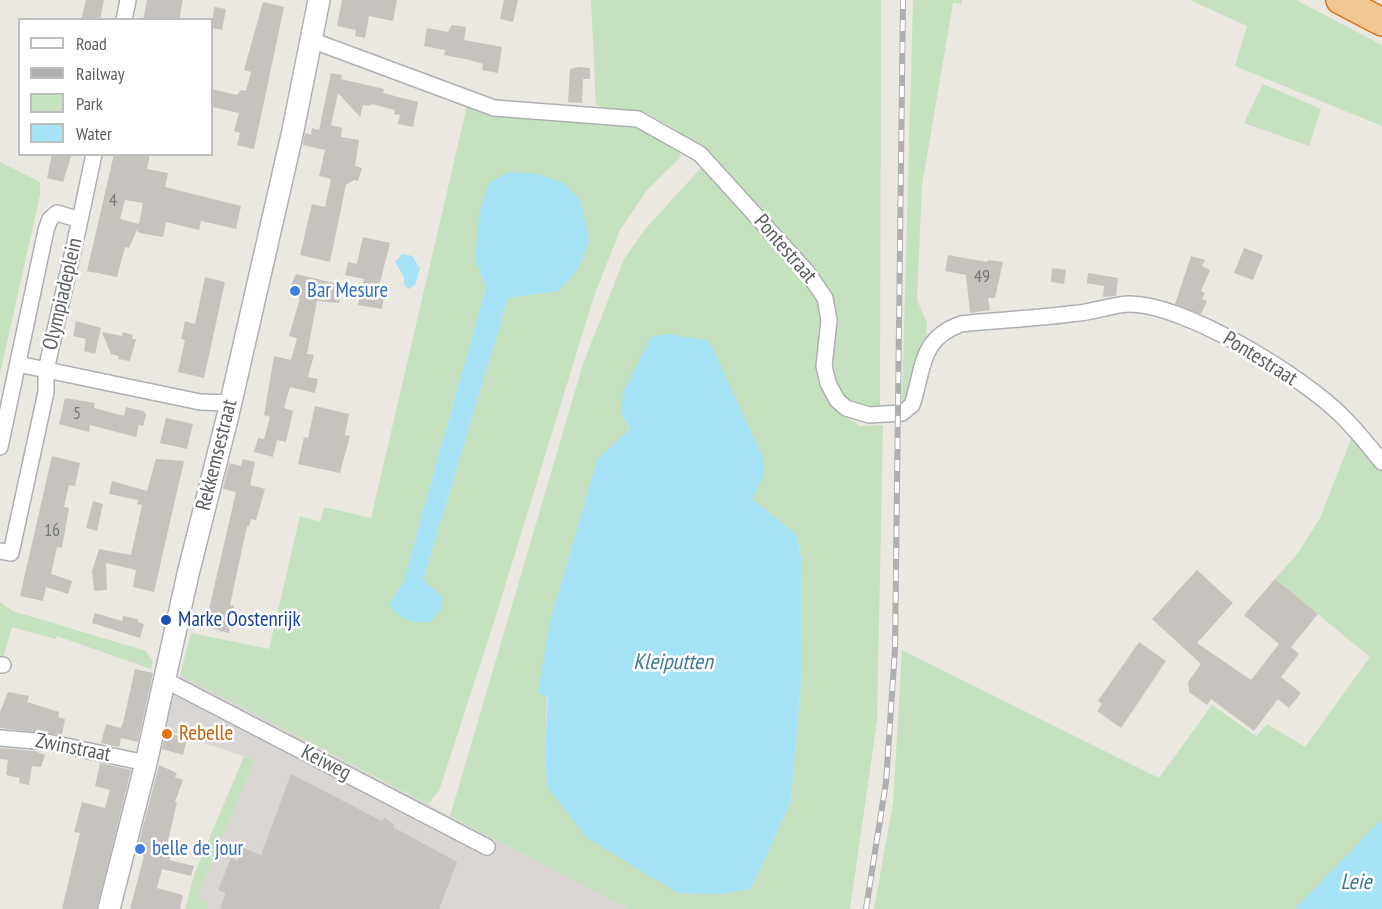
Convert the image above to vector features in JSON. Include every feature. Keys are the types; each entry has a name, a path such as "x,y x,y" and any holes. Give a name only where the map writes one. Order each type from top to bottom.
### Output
{"highway":[{"path":"1340,0 1382,22"}],"street":[{"path":"124,18 128,0"},
{"name":"Rekkemsestraat","path":"110,909 229,409 319,0"},
{"name":"Pontestraat","path":"311,40 494,108 638,119 700,154 807,272 825,298 829,320 824,366 828,383 837,400 856,413 899,414 912,405 922,361 932,344 949,328 961,324 1081,312 1129,304 1179,315 1207,326 1250,351 1328,403 1343,416 1382,462"},
{"path":"80,220 94,156"},
{"name":"Olympiadeplein","path":"0,447 50,219 57,213 80,220 46,370 46,392 11,553 0,551"},
{"name":"Olympiadeplein","path":"18,364 46,370"},
{"path":"46,370 200,402 214,411 229,409"},
{"name":"Keiweg","path":"165,680 487,847"},
{"name":"Zwinstraat","path":"0,738 47,742 146,763"}],"shaded area":[{"path":"180,675 628,909 208,909 210,903 197,899 255,760 162,729"}],"green space":[{"path":"591,0 881,0 880,407 848,404 835,381 833,360 837,319 830,291 792,244 706,152 677,130 647,113 596,106"},
{"path":"913,0 962,0 962,4 953,3 922,185 917,300 927,323 926,341 910,399 902,403"},
{"path":"1190,0 1296,0 1382,45 1382,126 1235,66 1247,26"},
{"path":"1263,84 1321,109 1309,146 1244,123"},
{"path":"467,106 502,116 531,120 640,126 661,137 682,156 647,190 620,230 594,296 493,625 439,791 428,804 180,675 191,633 269,649 300,516 320,522 324,507 371,518","holes":["581,201 588,241 579,268 559,291 508,298 423,580 389,604 403,583 486,287 475,260"]},
{"path":"0,162 40,182 40,195 0,374"},
{"path":"701,168 706,169 822,300 824,317 821,373 841,414 860,426 883,425 877,721 850,909 628,909 450,816 583,364 624,259 646,228","holes":["621,412 745,425 762,461 761,477 752,499 796,534 801,557 802,669 791,801 751,889 722,894 547,787 545,751 550,621 597,460 630,429"]},
{"path":"1351,439 1357,439 1382,471 1382,819 1295,909 874,909 893,803 902,650 1159,778 1212,705 1256,736 1267,724 1305,747 1370,657 1275,579 1298,553 1320,518"},
{"path":"0,602 13,611 146,651 153,662 151,669 57,636 56,639 12,627 3,658 0,658"},
{"path":"244,756 255,760 197,899 210,903 208,909 185,909 194,875"}],"water":[{"path":"509,172 538,174 564,183 581,201 589,241 579,268 559,291 508,298 423,580 443,597 441,610 430,622 406,620 389,604 403,583 486,287 475,260 479,213 489,183"},
{"path":"402,254 412,256 420,268 415,285 409,289 404,286 404,277 395,262"},
{"name":"Kleiputten","path":"668,334 709,341 763,458 763,477 752,499 796,534 801,557 802,669 791,801 751,889 722,894 678,893 587,838 547,787 545,751 548,698 538,692 550,621 597,460 630,429 621,412 623,393 651,337"},
{"name":"Leie","path":"1382,819 1382,909 1295,909"}],"building":[{"path":"86,0 104,0 100,18 82,18"},
{"path":"147,0 183,0 179,18 143,18"},
{"path":"342,0 397,0 393,21 369,16 365,38 355,36 356,30 337,26"},
{"path":"504,0 518,0 513,22 500,19"},
{"path":"263,2 284,7 254,149 237,145 240,133 234,131 239,113 213,107 213,89 237,95 241,90 246,91 251,72 244,70"},
{"path":"214,7 226,9 222,30 213,28"},
{"path":"452,25 466,27 464,40 502,47 498,73 482,70 483,64 444,55 445,50 424,46 427,28 448,32"},
{"path":"590,68 590,79 583,79 582,103 568,102 570,69"},
{"path":"331,73 342,75 341,79 384,89 383,93 418,102 413,127 398,124 400,115 394,114 395,110 371,104 371,106 363,105 360,117 338,93 331,125 342,128 341,137 359,140 355,166 362,168 358,181 354,180 346,185 330,262 300,255 312,204 325,207 331,179 319,176 325,150 303,145 305,133 311,135 312,128 319,130"},
{"path":"52,156 71,156 63,182 47,178"},
{"path":"114,156 150,156 147,169 168,173 165,187 241,206 236,229 201,221 199,230 166,222 163,237 140,233 137,231 139,225 129,248 125,247 117,277 87,271","holes":["125,200 143,203 139,224 120,219"]},
{"path":"363,237 390,243 377,294 384,296 382,309 358,305 364,279 345,275 348,262 357,264"},
{"path":"1244,248 1263,255 1253,280 1234,273"},
{"path":"948,255 987,262 988,260 1003,262 995,298 988,298 990,310 970,313 966,275 945,271"},
{"path":"1191,256 1205,260 1202,266 1210,270 1201,291 1205,293 1202,299 1207,301 1201,314 1175,304"},
{"path":"1052,268 1066,270 1064,284 1051,282"},
{"path":"1088,273 1118,278 1116,296 1103,297 1104,286 1087,283"},
{"path":"296,274 343,285 339,303 317,301 307,354 314,355 308,377 318,379 315,393 290,387 284,408 293,411 286,442 277,440 273,457 254,452 258,438 264,439 270,417 264,415 274,356 291,360 297,338 289,336 300,298 291,296 291,285"},
{"path":"205,277 225,282 204,378 178,372 185,340 181,339 185,321 195,324"},
{"path":"76,321 101,328 95,354 84,351 86,339 73,336"},
{"path":"102,332 122,336 123,332 133,335 132,339 136,339 130,361 118,359 119,356 111,354"},
{"path":"65,398 95,403 94,408 124,416 126,407 143,411 146,414 143,426 139,425 136,437 90,425 89,432 59,424"},
{"path":"315,406 349,414 345,435 350,436 340,473 298,464 304,437 308,438"},
{"path":"166,418 193,424 187,449 160,443"},
{"path":"52,456 80,463 75,486 69,485 64,507 69,508 62,548 57,547 51,574 72,581 68,594 46,587 43,601 20,596"},
{"path":"156,459 184,461 154,592 133,587 136,570 106,563 107,590 94,591 92,571 99,549 131,555 142,505 137,504 138,500 109,494 112,481 147,491"},
{"path":"243,459 255,462 250,485 265,489 256,520 251,519 249,527 247,526 230,605 234,606 229,633 205,627 236,492 223,489 229,463 241,466"},
{"path":"93,501 103,504 97,531 86,528"},
{"path":"1197,570 1233,603 1197,643 1251,680 1279,644 1244,615 1275,579 1318,614 1291,647 1299,654 1281,677 1301,693 1289,708 1278,699 1254,731 1211,699 1207,705 1189,692 1188,682 1201,664 1152,619"},
{"path":"95,613 122,621 123,616 138,619 138,622 144,624 140,638 92,623"},
{"path":"1139,642 1166,661 1121,728 1097,711 1102,704 1098,701"},
{"path":"135,669 153,673 138,742 121,738 119,747 101,743 106,724 121,728"},
{"path":"8,692 29,696 27,702 59,712 58,717 65,719 62,735 0,728 0,712"},
{"path":"166,732 187,739 183,755 162,749"},
{"path":"0,748 35,751 45,755 41,767 32,766 29,785 19,783 20,778 6,775 8,760 0,759"},
{"path":"100,763 131,770 97,909 62,909 80,833 74,832 82,802 105,808 110,790 95,786"},
{"path":"159,765 177,773 175,777 183,780 175,802 177,802 168,841 173,842 169,860 194,866 191,876 162,869 157,888 183,895 180,909 130,909 144,856 136,854"},
{"path":"291,774 382,821 384,818 394,824 393,827 457,862 439,909 220,909 226,893 218,890 231,858 238,861 243,848 261,855"}],"railway":[{"path":"866,909 886,782 895,649 903,0"}],"place":[{"name":"Bar Mesure","path":"295,291"},
{"name":"Marke Oostenrijk","path":"166,620"},
{"name":"Rebelle","path":"167,734"},
{"name":"belle de jour","path":"140,849"}]}
